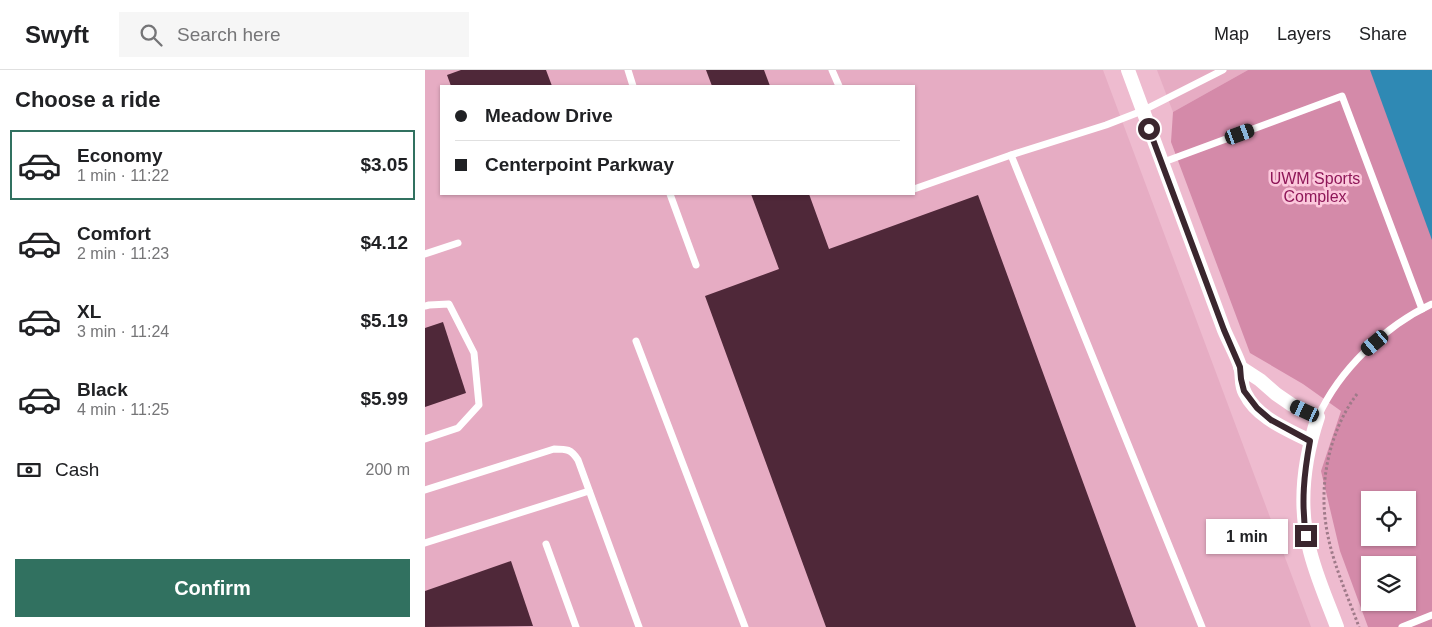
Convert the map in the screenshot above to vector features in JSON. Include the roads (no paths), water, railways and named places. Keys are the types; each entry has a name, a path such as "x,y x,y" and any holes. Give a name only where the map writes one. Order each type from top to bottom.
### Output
{"street":[{"path":"1127,70 1224,330 1240,367 1244,391 1257,408 1271,420 1310,441"},
{"path":"1240,367 1293,405 1318,417 1310,441 1303,487 1305,531 1315,570 1337,627"}],"lane":[{"path":"628,70 633,85"},
{"path":"833,70 839,85"},
{"path":"915,189 1106,125 1142,111 1223,70"},
{"path":"1161,163 1342,96 1422,309"},
{"path":"1011,156 1202,627"},
{"path":"670,195 695,265"},
{"path":"425,254 458,243"},
{"path":"425,306 429,304 449,304 474,353 479,405 458,428 425,439"},
{"path":"1318,417 1325,402 1347,370 1365,351 1404,319 1432,304"},
{"path":"636,341 745,627"},
{"path":"425,490 554,449 566,449 574,454 578,460 639,627"},
{"path":"425,543 589,491"},
{"path":"546,544 576,627"},
{"path":"1402,627 1432,615"}],"water":[{"path":"1370,70 1432,70 1432,240"}],"park label":[{"name":"UWM Sports Complex","path":"1315,187"}]}
